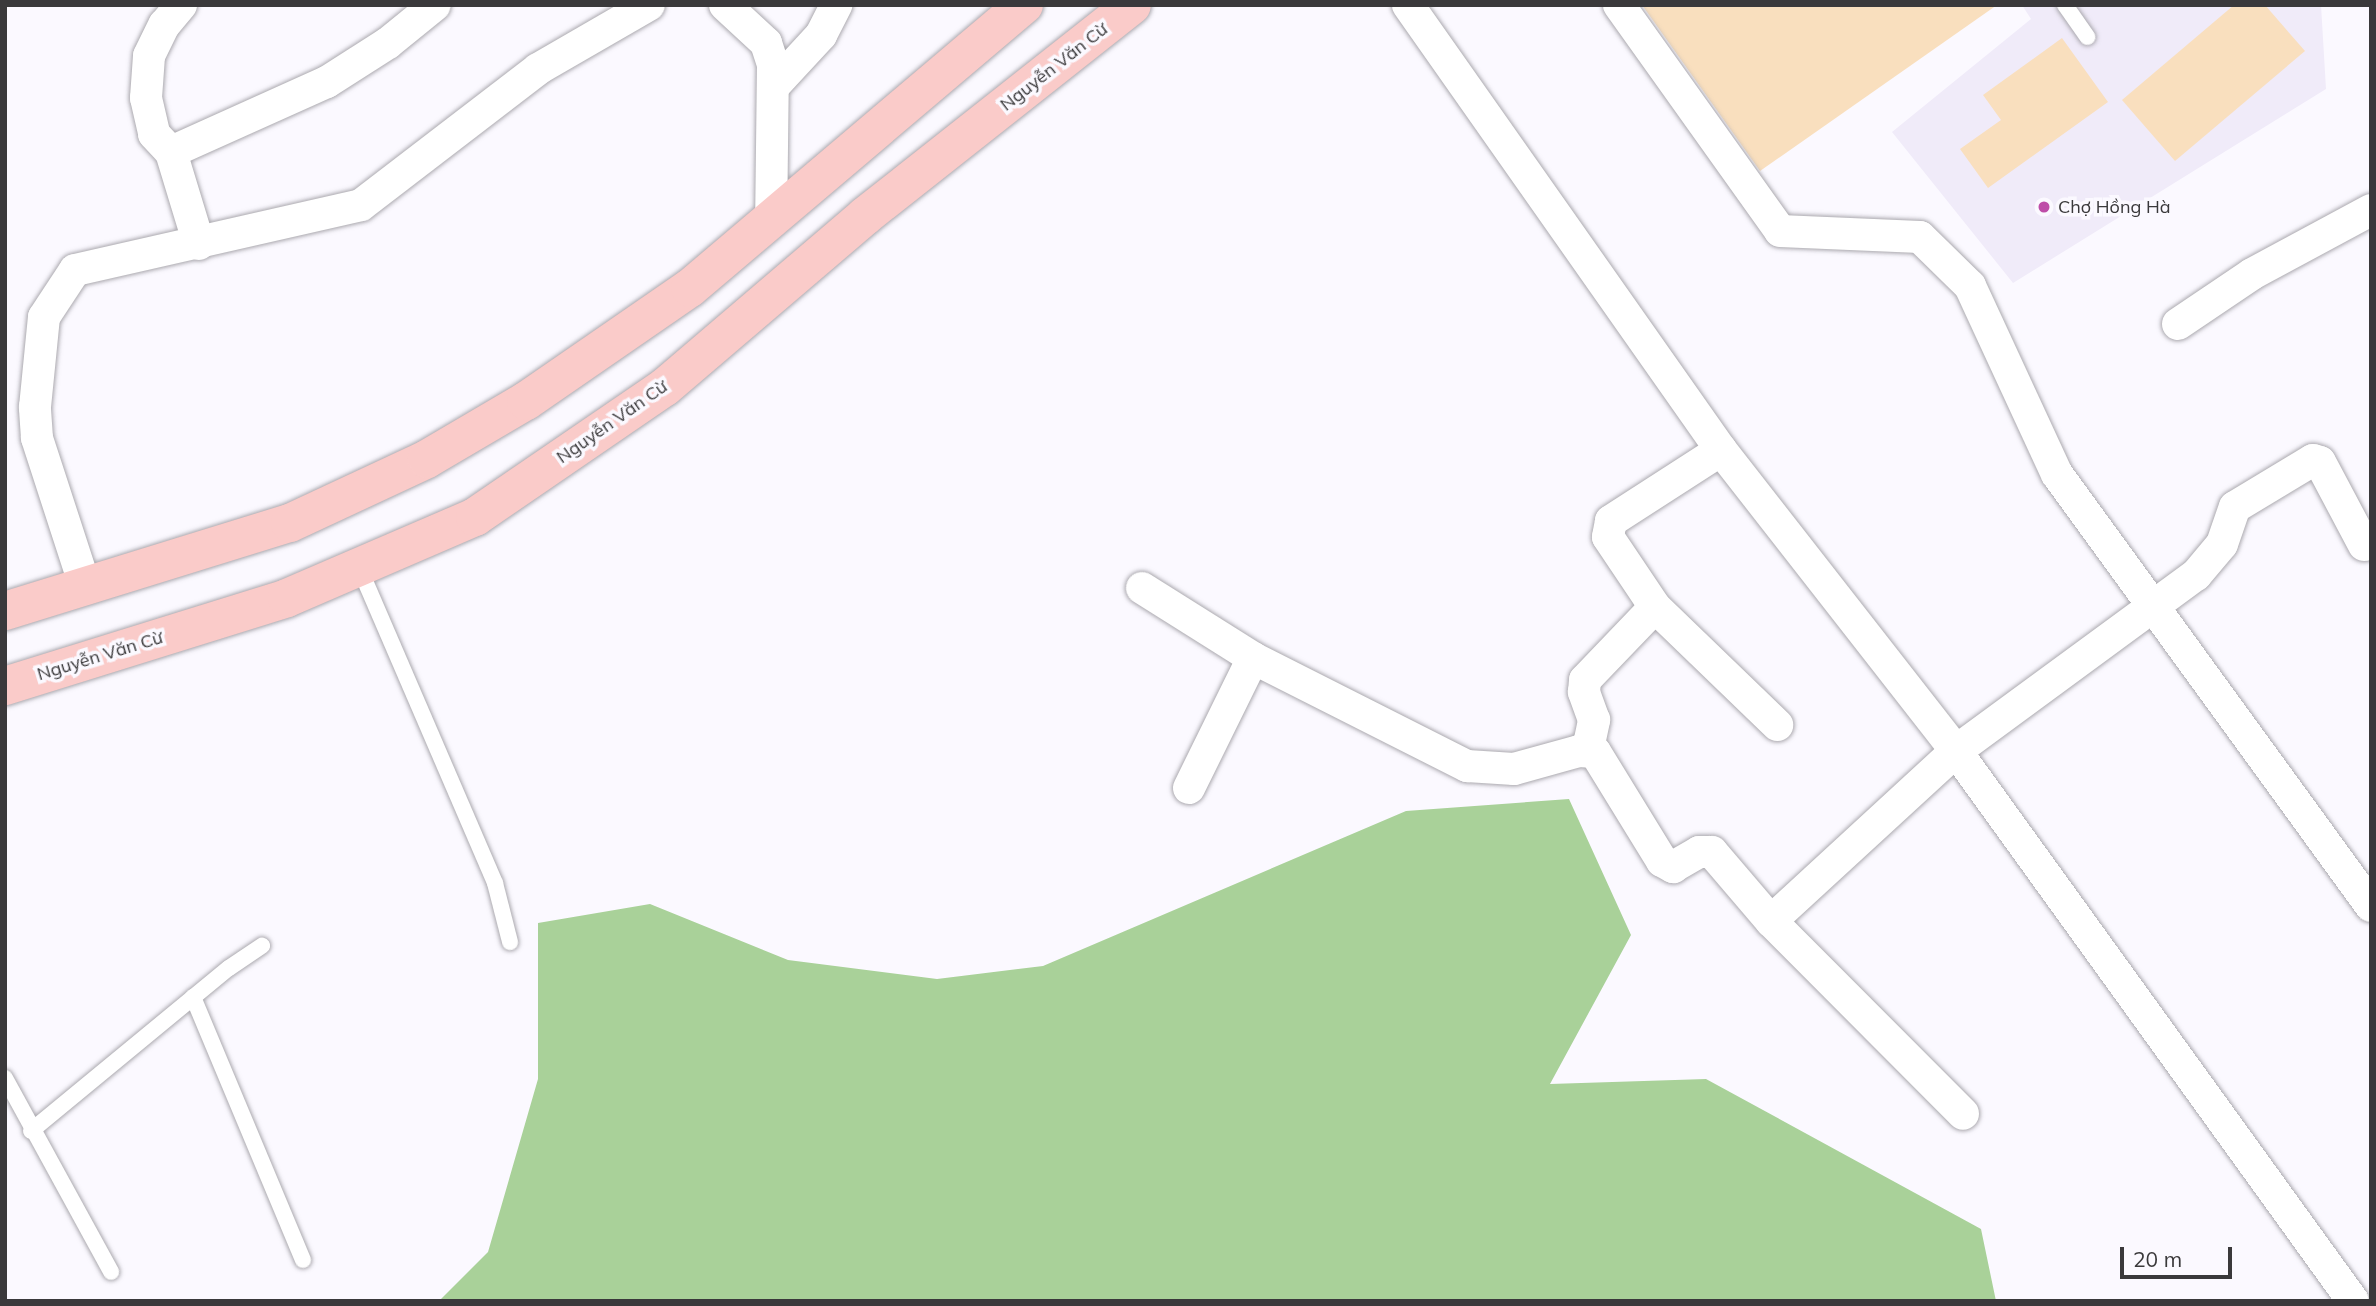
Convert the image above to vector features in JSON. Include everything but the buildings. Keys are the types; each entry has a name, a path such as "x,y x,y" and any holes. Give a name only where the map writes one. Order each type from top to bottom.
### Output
{"main road":[{"path":"5,611 290,523 427,459 526,401 680,296 1024,5"},
{"name":"Nguyễn Văn Cừ","path":"5,686 288,598 475,517 665,387 865,216 1132,5"}],"street":[{"path":"181,5 164,25 149,56 146,98 154,134 171,152 199,244"},
{"path":"171,152 327,82 388,43 435,5"},
{"path":"85,586 37,438 35,407 44,317 75,270 199,244 361,205 538,69 649,5"},
{"path":"725,5 766,43 773,87 771,221"},
{"path":"773,87 821,35 836,5"},
{"path":"1408,5 1721,450 1956,751 2353,1301"},
{"path":"1619,5 1780,231 1920,237 1970,286 2057,474 2371,906"},
{"path":"2178,324 2252,274 2371,210"},
{"path":"1721,450 1611,521 1606,529 1655,607 1777,725"},
{"path":"1771,921 1956,751 2196,575 2222,544 2235,507 2313,460 2324,467 2364,545"},
{"path":"1142,588 1253,658 1467,766 1514,769 1588,749 1595,752 1662,861 1673,867 1699,852 1712,852 1771,921 1963,1114"},
{"path":"1588,749 1594,720 1584,692 1585,680 1655,607"},
{"path":"1189,788 1253,658"}],"lane":[{"path":"2065,5 2087,37"},
{"path":"359,567 495,883 510,942"},
{"path":"31,1130 192,997 262,946"},
{"path":"192,997 303,1260"},
{"path":"5,1078 31,1130 111,1272"}],"shaded area":[{"name":"Chợ Hồng Hà","path":"2022,5 2321,5 2326,89 2013,283 1892,132 2031,19"}],"green space":[{"path":"1569,799 1631,935 1550,1084 1706,1079 1981,1229 1996,1301 439,1301 488,1252 538,1079 538,923 650,904 788,960 937,979 1043,966 1406,811"}],"place":[{"name":"Chợ Hồng Hà","path":"2044,207"}]}
